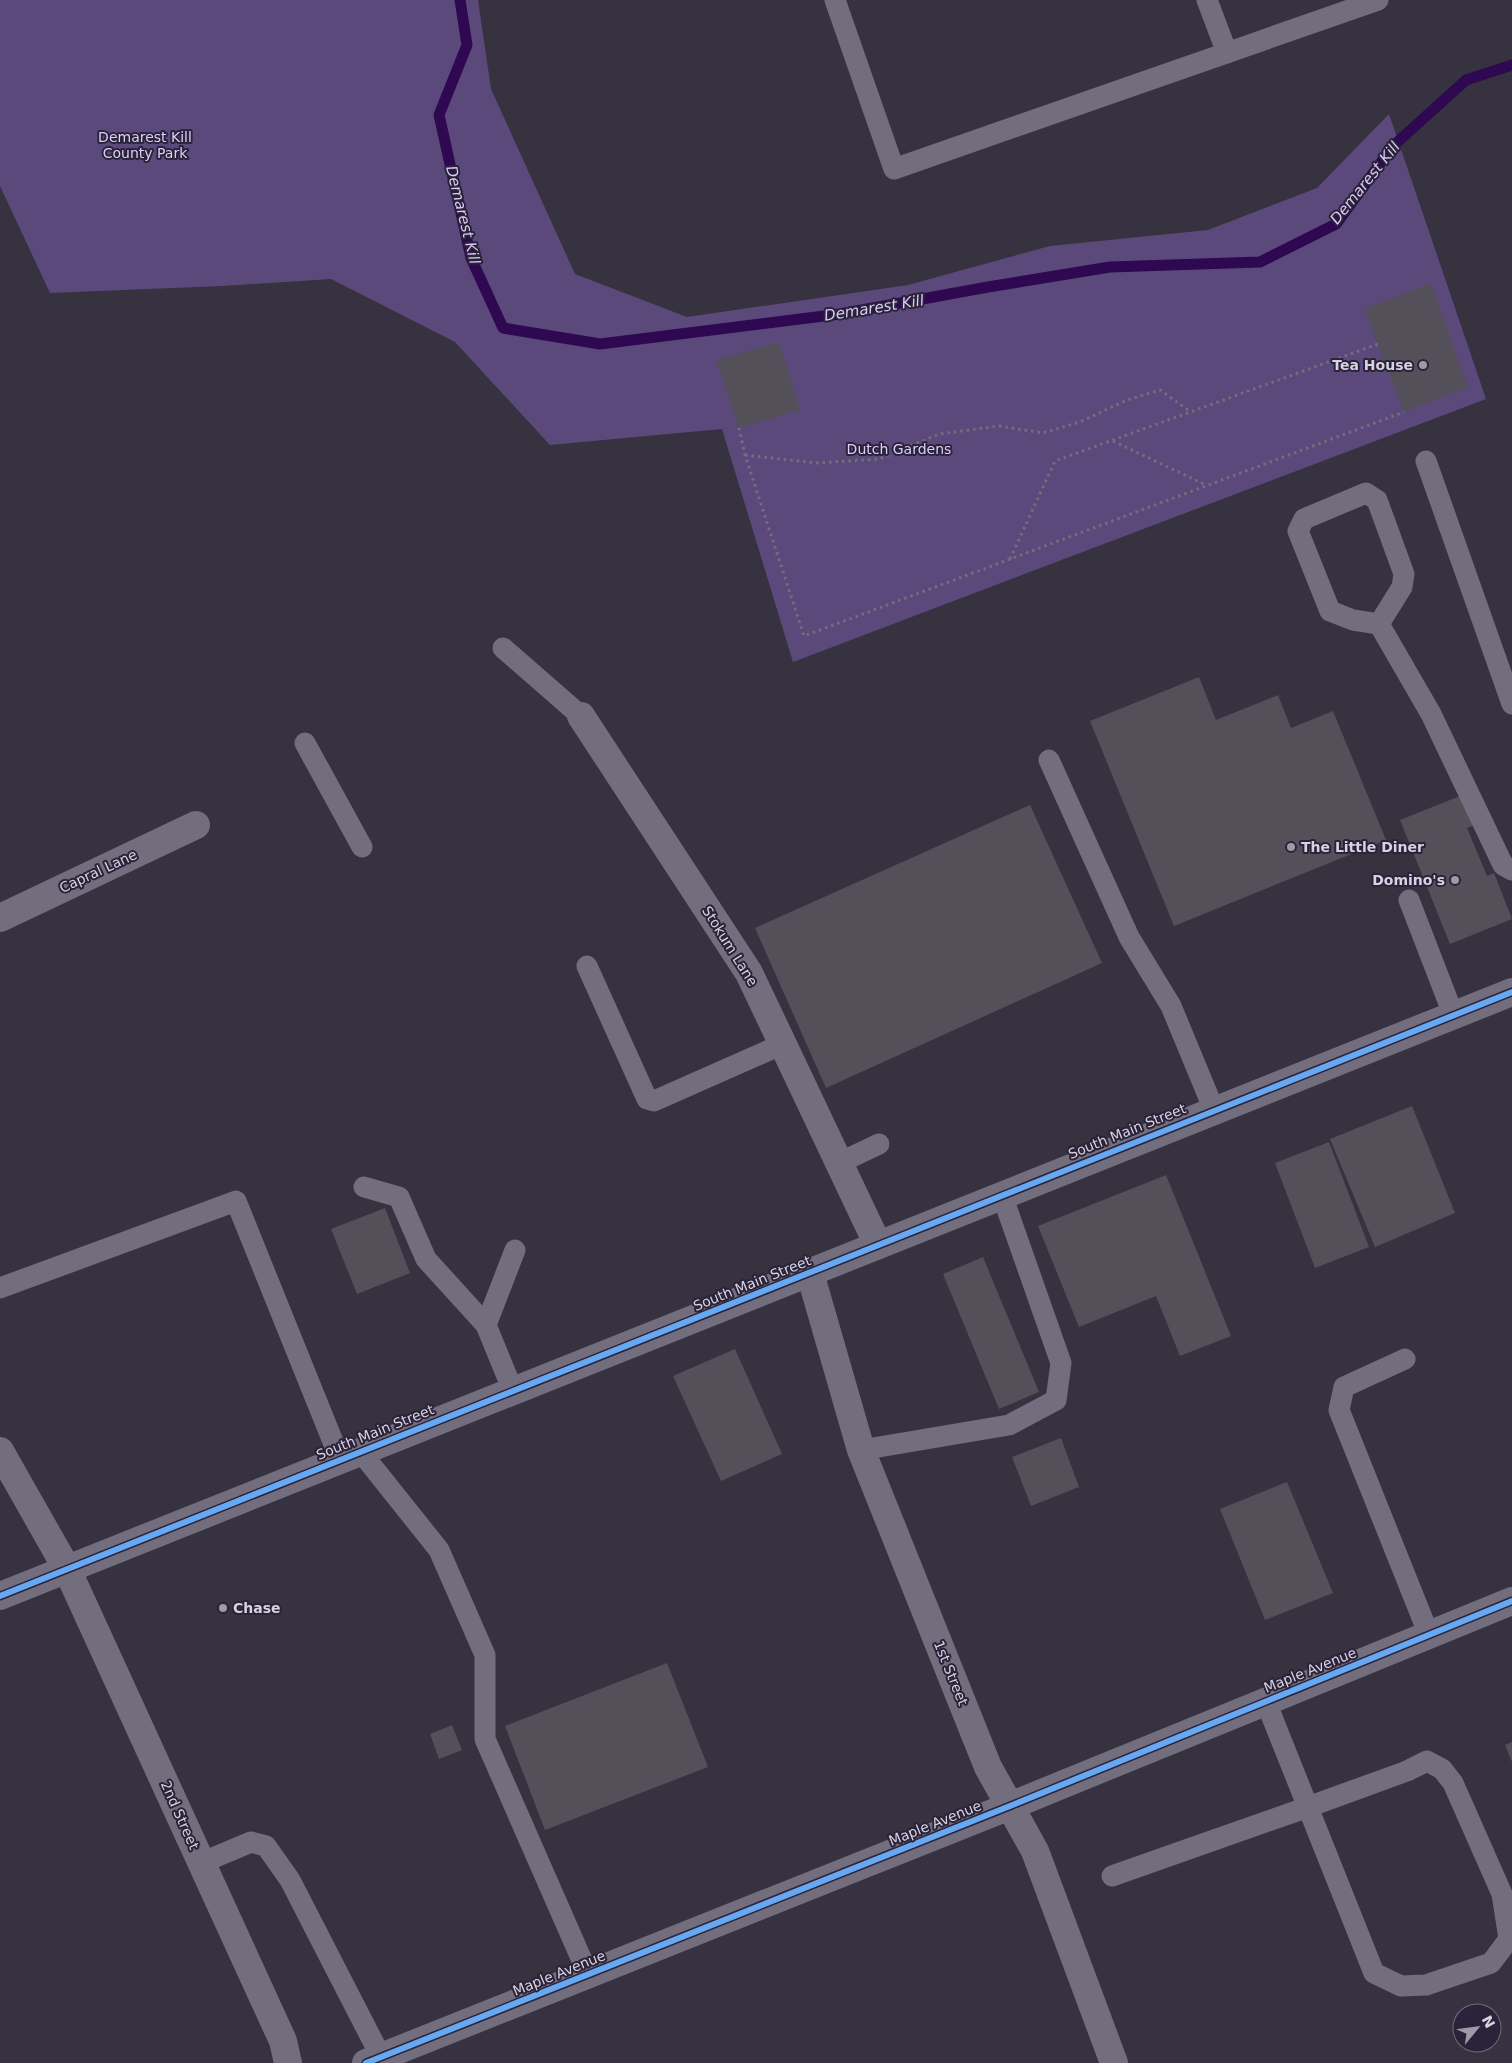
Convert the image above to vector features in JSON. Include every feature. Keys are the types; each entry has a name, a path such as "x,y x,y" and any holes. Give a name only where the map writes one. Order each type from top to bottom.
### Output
{"street":[{"name":"Stokum Lane","path":"581,716 749,973 878,1245"},
{"name":"Capral Lane","path":"0,918 196,825"},
{"name":"South Main Street","path":"0,1596 1512,992"},
{"name":"1st Street","path":"810,1273 861,1450 988,1767 1035,1851 1114,2063"},
{"name":"2nd Street","path":"0,1450 68,1569 283,2041 288,2063"},
{"name":"Maple Avenue","path":"373,2060 1010,1806 1512,1601"}],"lane":[{"path":"835,0 894,169 1227,53 1330,8 1378,0"},
{"path":"1208,0 1227,53"},
{"path":"1426,461 1512,704"},
{"path":"1366,494 1377,500 1404,574 1402,587 1379,624 1353,620 1330,611 1298,531 1304,519 1366,494"},
{"path":"1379,624 1431,714 1503,864 1512,870"},
{"path":"503,648 581,716"},
{"path":"305,743 362,847"},
{"path":"1049,760 1129,937 1171,1006 1214,1110"},
{"path":"1409,900 1453,1014"},
{"path":"587,966 647,1099 654,1101 783,1044"},
{"path":"839,1163 879,1144"},
{"path":"364,1188 399,1197 426,1259 486,1325 513,1391"},
{"path":"861,1450 1009,1425 1056,1400 1061,1363 1002,1195"},
{"path":"0,1288 236,1201 350,1455 438,1550 485,1656 485,1739 588,1974"},
{"path":"486,1325 515,1250"},
{"path":"1405,1359 1344,1387 1339,1410 1429,1635"},
{"path":"1112,1876 1308,1808 1407,1771 1427,1761 1442,1769 1453,1784 1502,1894 1510,1939 1491,1963 1426,1985 1402,1986 1374,1973 1308,1808 1266,1702"},
{"path":"201,1863 251,1842 266,1846 290,1880 373,2060"}],"path":[{"path":"1010,559 1055,461 1378,344"},
{"path":"745,455 816,463 879,458 939,434 999,426 1043,433 1080,422 1127,400 1160,390 1191,412"},
{"path":"739,428 745,455 804,636 1404,412"},
{"path":"1112,440 1206,486"}],"green space":[{"path":"0,0 478,0 491,89 575,274 687,317 908,285 1050,246 1208,230 1317,188 1389,114 1486,399 793,662 722,429 550,445 455,342 331,279 221,286 50,293 0,186"}],"building":[{"name":"Tea House","path":"1431,283 1468,387 1404,412 1364,309"},
{"path":"779,342 800,410 739,428 716,360"},
{"path":"1199,677 1216,720 1278,695 1291,728 1333,711 1386,840 1174,926 1090,721"},
{"path":"1465,794 1477,824 1467,828 1487,876 1494,873 1512,919 1450,944 1400,820"},
{"path":"1030,805 1102,963 826,1088 755,928"},
{"path":"1412,1106 1455,1213 1375,1247 1330,1139"},
{"path":"1329,1142 1369,1247 1315,1268 1275,1163"},
{"path":"1166,1175 1231,1336 1180,1356 1156,1296 1079,1327 1038,1226"},
{"path":"385,1208 410,1273 357,1294 331,1229"},
{"path":"983,1257 1039,1392 999,1409 943,1274"},
{"path":"735,1349 782,1454 721,1481 673,1376"},
{"path":"1061,1438 1079,1487 1031,1506 1012,1457"},
{"path":"1287,1482 1333,1593 1265,1620 1220,1509"},
{"path":"667,1663 708,1767 545,1830 505,1726"},
{"path":"452,1725 462,1750 439,1759 430,1734"},
{"path":"1512,1742 1512,1762 1505,1745"}],"waterway":[{"name":"Demarest Kill","path":"460,0 467,45 439,115 471,258 503,328 600,344 840,314 1110,267 1260,262 1336,224 1393,146 1466,80 1512,65"}],"cycle path":[{"path":"0,1596 1512,992"},
{"path":"366,2063 1010,1806 1512,1601"}],"place":[{"name":"Tea House","path":"1423,365"},
{"name":"The Little Diner","path":"1291,847"},
{"name":"Domino's","path":"1455,880"},
{"name":"Chase","path":"223,1608"}],"park label":[{"name":"Demarest Kill County Park","path":"145,146"},
{"name":"Dutch Gardens","path":"899,449"}]}
